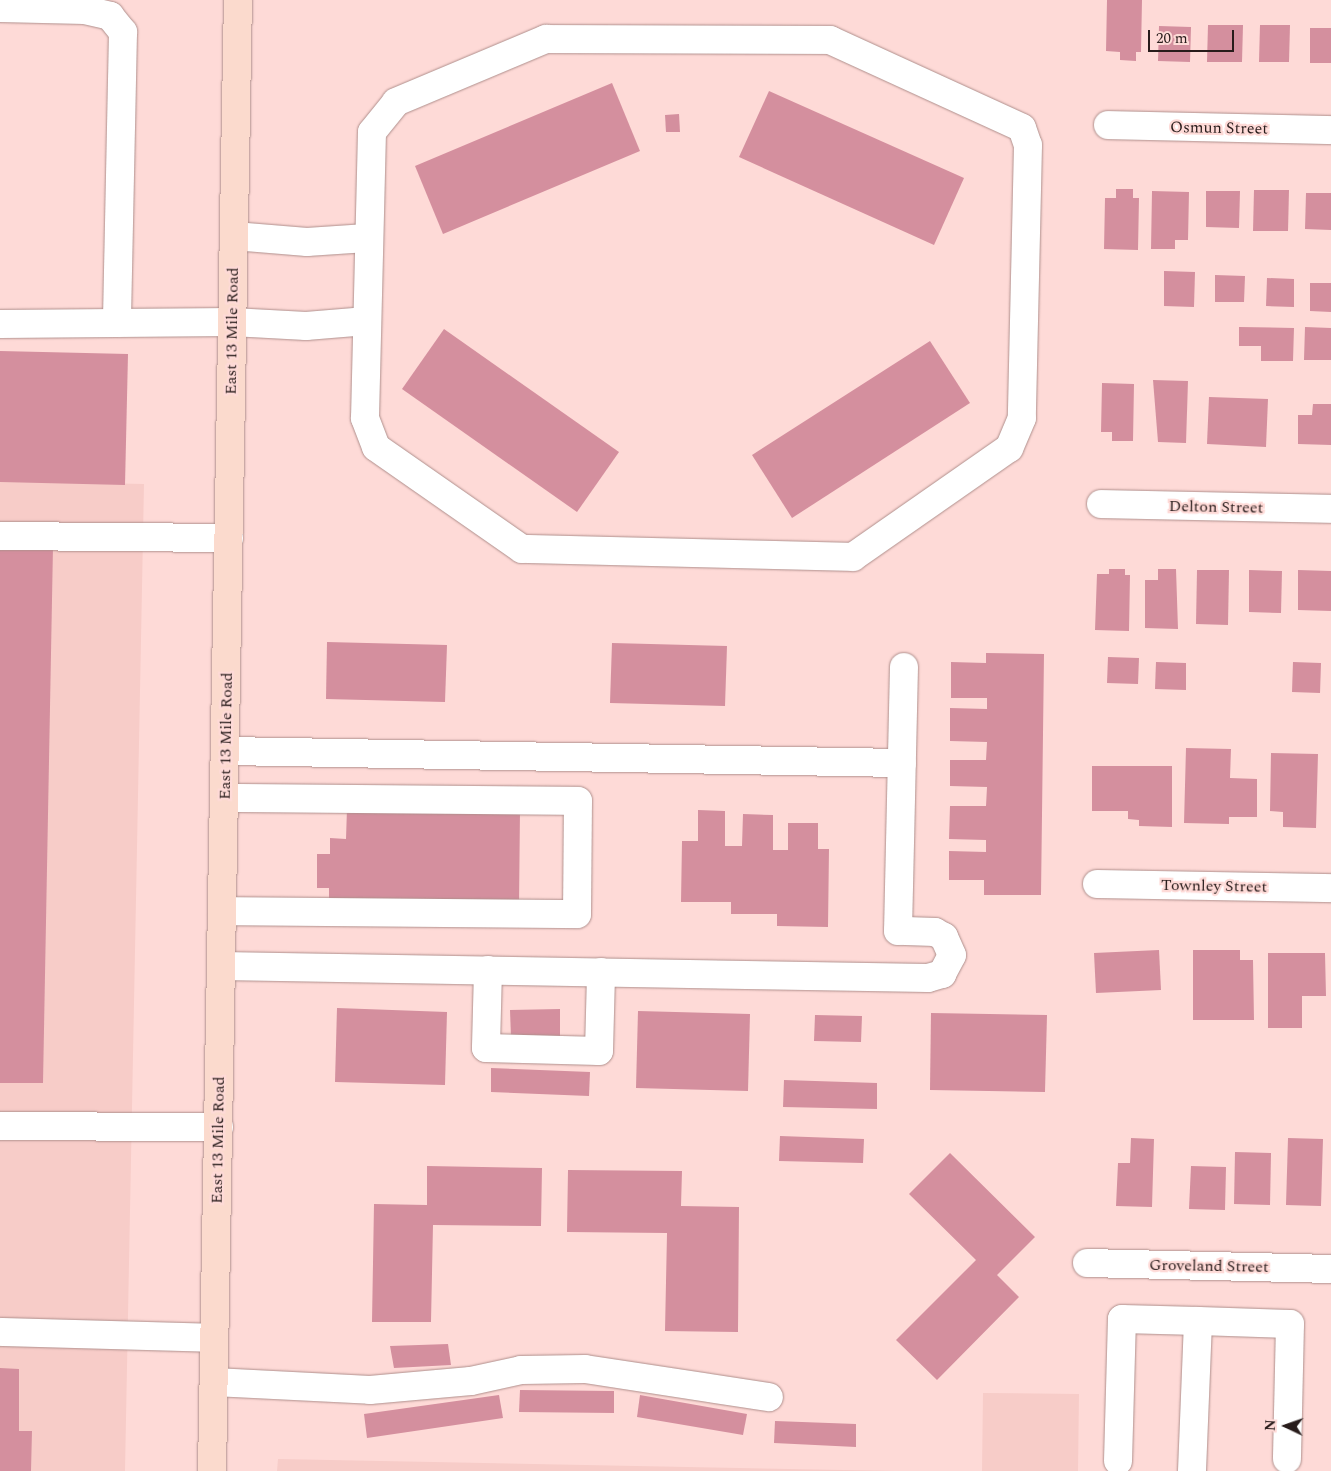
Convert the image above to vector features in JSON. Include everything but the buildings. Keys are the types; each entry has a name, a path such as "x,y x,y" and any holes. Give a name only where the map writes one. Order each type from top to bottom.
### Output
{"main road":[{"name":"East 13 Mile Road","path":"212,1471 224,798 227,751 238,0"}],"street":[{"path":"0,8 85,10 110,16 123,32 116,323"},
{"path":"546,39 830,40 1014,123 1022,128 1028,145 1022,418 1017,436 1002,454 853,557 522,549 376,447 365,418 367,322 367,238 372,132 388,108 546,39"},
{"name":"Osmun Street","path":"1108,125 1331,130"},
{"path":"234,236 308,242 367,238"},
{"path":"0,324 232,322 306,326 367,322"},
{"name":"Delton Street","path":"1101,504 1331,509"},
{"path":"0,536 229,538"},
{"path":"221,966 919,978 942,974 952,955 944,937 934,932 898,931 904,667"},
{"path":"227,751 902,763"},
{"path":"222,911 577,914 578,800 224,798"},
{"name":"Townley Street","path":"1097,884 1331,888"},
{"path":"488,970 486,1048 599,1051 601,972"},
{"path":"0,1126 219,1127"},
{"name":"Groveland Street","path":"1087,1263 1331,1269"},
{"path":"1118,1461 1122,1319 1290,1324 1287,1459"},
{"path":"1192,1471 1198,1321"},
{"path":"0,1332 214,1338"},
{"path":"214,1382 370,1390 471,1381 521,1370 576,1369 618,1371 769,1397"}],"shaded area":[{"path":"0,481 144,484 125,1471 0,1471"},
{"path":"983,1393 1079,1394 1078,1471 982,1471"},
{"path":"278,1459 896,1471 277,1471"}]}
